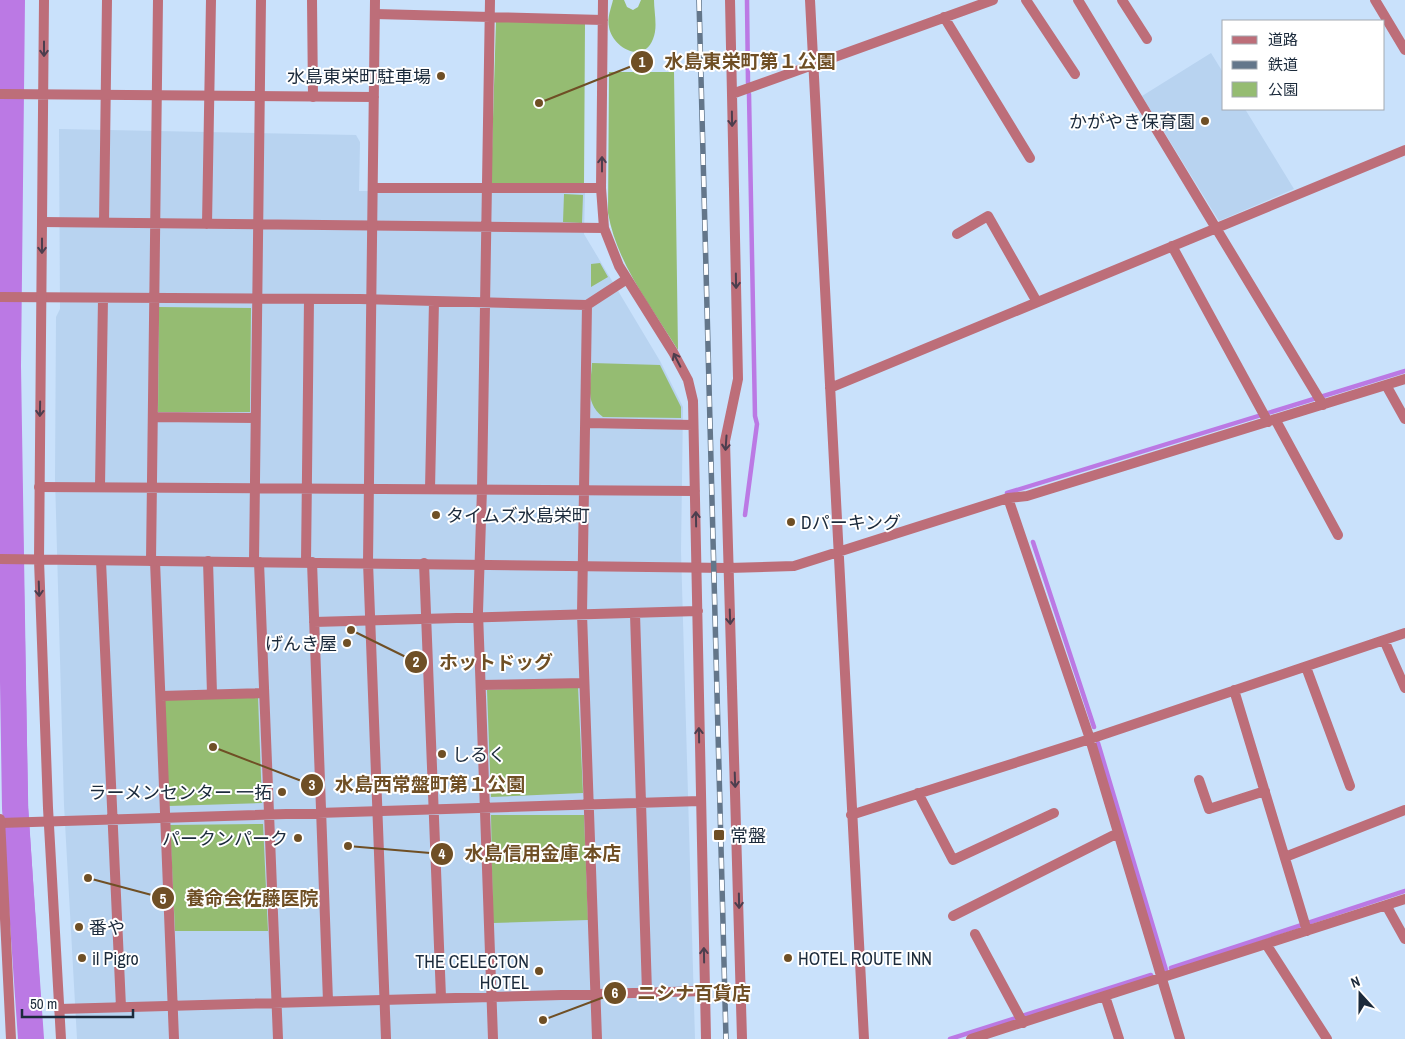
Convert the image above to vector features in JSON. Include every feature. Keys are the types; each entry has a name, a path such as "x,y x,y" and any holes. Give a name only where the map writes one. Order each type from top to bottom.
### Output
{"street":[{"path":"44,0 39,560 49,821 61,1039"},
{"path":"104,223 107,0"},
{"path":"158,0 152,486 153,561 161,696 164,817 174,1039"},
{"path":"207,224 211,0"},
{"path":"261,0 254,487 278,1039"},
{"path":"312,0 313,96"},
{"path":"375,0 368,562 386,1039"},
{"path":"490,0 478,618 493,1039"},
{"path":"603,0 602,188 604,228 612,253 674,352 688,380 693,401 706,1039"},
{"path":"730,0 738,379 725,441 742,1039"},
{"path":"810,0 864,1039"},
{"path":"732,94 993,0"},
{"path":"1026,0 1076,74"},
{"path":"1078,0 1323,405"},
{"path":"1122,0 1146,39"},
{"path":"1375,0 1405,50"},
{"path":"375,14 603,20"},
{"path":"944,17 1030,158"},
{"path":"2,94 374,97"},
{"path":"830,388 1405,150"},
{"path":"373,188 602,188"},
{"path":"957,234 988,216 1037,302"},
{"path":"42,222 604,228"},
{"path":"1172,246 1338,535"},
{"path":"0,296 310,299 587,305 627,279"},
{"path":"100,486 103,298"},
{"path":"310,299 306,488 314,622 328,1001"},
{"path":"430,489 434,301"},
{"path":"587,305 582,614 597,1039"},
{"path":"2,559 368,562 697,568 794,566 1008,498 1027,496 1405,379"},
{"path":"1386,385 1405,419"},
{"path":"153,417 255,418"},
{"path":"586,423 693,425"},
{"path":"39,487 152,486 695,491"},
{"path":"1008,498 1090,738 1180,1039"},
{"path":"101,561 121,1007"},
{"path":"208,561 212,694"},
{"path":"424,563 432,808 441,997"},
{"path":"314,622 698,611"},
{"path":"635,614 647,992"},
{"path":"851,815 1405,633"},
{"path":"1384,640 1405,688"},
{"path":"1306,667 1350,786"},
{"path":"481,685 584,683"},
{"path":"1234,690 1305,925"},
{"path":"161,696 264,693"},
{"path":"1199,780 1209,809 1264,791"},
{"path":"918,793 953,860 1054,813"},
{"path":"12,1039 2,822 700,801"},
{"path":"1285,857 1405,810"},
{"path":"953,916 1118,833"},
{"path":"971,1039 1021,1019 1105,996 1266,944 1305,925 1405,899"},
{"path":"1386,905 1405,939"},
{"path":"975,934 1021,1019"},
{"path":"1266,944 1327,1039"},
{"path":"59,1009 705,990"},
{"path":"1105,996 1119,1039"}],"shaded area":[{"path":"1211,53 1222,71 1222,110 1246,110 1294,189 1219,221 1142,96"},
{"path":"59,129 356,135 360,142 359,191 585,193 584,234 660,361 683,407 681,551 695,1039 77,1039 64,805 55,478 56,317 60,309"}],"green space":[{"path":"613,0 624,0 627,7 633,10 638,7 641,0 654,0 656,25 654,35 648,47 642,51 628,50 616,41 611,34 608,20"},
{"path":"496,21 585,24 584,184 491,184"},
{"path":"609,72 674,72 678,350 636,284 612,232 608,213"},
{"path":"564,194 583,195 582,223 563,222"},
{"path":"600,263 608,277 591,287 591,264"},
{"path":"159,307 251,308 250,412 158,412"},
{"path":"592,363 660,365 681,407 681,418 603,417 593,405 591,399"},
{"path":"578,687 583,793 491,797 487,690"},
{"path":"258,697 262,803 169,806 164,700"},
{"path":"491,815 584,815 588,920 493,923"},
{"path":"263,824 268,931 175,931 170,825"}],"waterway":[{"path":"12,0 8,366 15,808 31,1039"},
{"path":"21,0 16,283 26,807 41,1039"},
{"path":"747,0 748,83"},
{"path":"745,515 757,424 755,416 749,94"},
{"path":"1007,493 1405,371"},
{"path":"1033,542 1094,727"},
{"path":"1098,743 1166,970"},
{"path":"1171,968 1405,891"},
{"path":"950,1039 1151,975"}],"railway":[{"path":"699,0 726,1039"}],"place":[{"name":"水島東栄町駐車場","path":"441,76"},
{"name":"水島東栄町第１公園","path":"539,103"},
{"name":"かがやき保育園","path":"1205,121"},
{"name":"タイムズ水島栄町","path":"436,515"},
{"name":"Dパーキング","path":"791,522"},
{"name":"ホットドッグ","path":"351,630"},
{"name":"げんき屋","path":"347,643"},
{"name":"水島西常盤町第１公園","path":"213,747"},
{"name":"しるく","path":"442,754"},
{"name":"ラーメンセンター 一拓","path":"282,792"},
{"name":"常盤","path":"719,835"},
{"name":"パークンパーク","path":"298,838"},
{"name":"水島信用金庫 本店","path":"348,846"},
{"name":"養命会佐藤医院","path":"88,878"},
{"name":"番や","path":"79,927"},
{"name":"il Pigro","path":"82,958"},
{"name":"HOTEL ROUTE INN","path":"788,958"},
{"name":"THE CELECTON HOTEL","path":"539,971"},
{"name":"ニシナ百貨店","path":"543,1020"}]}
